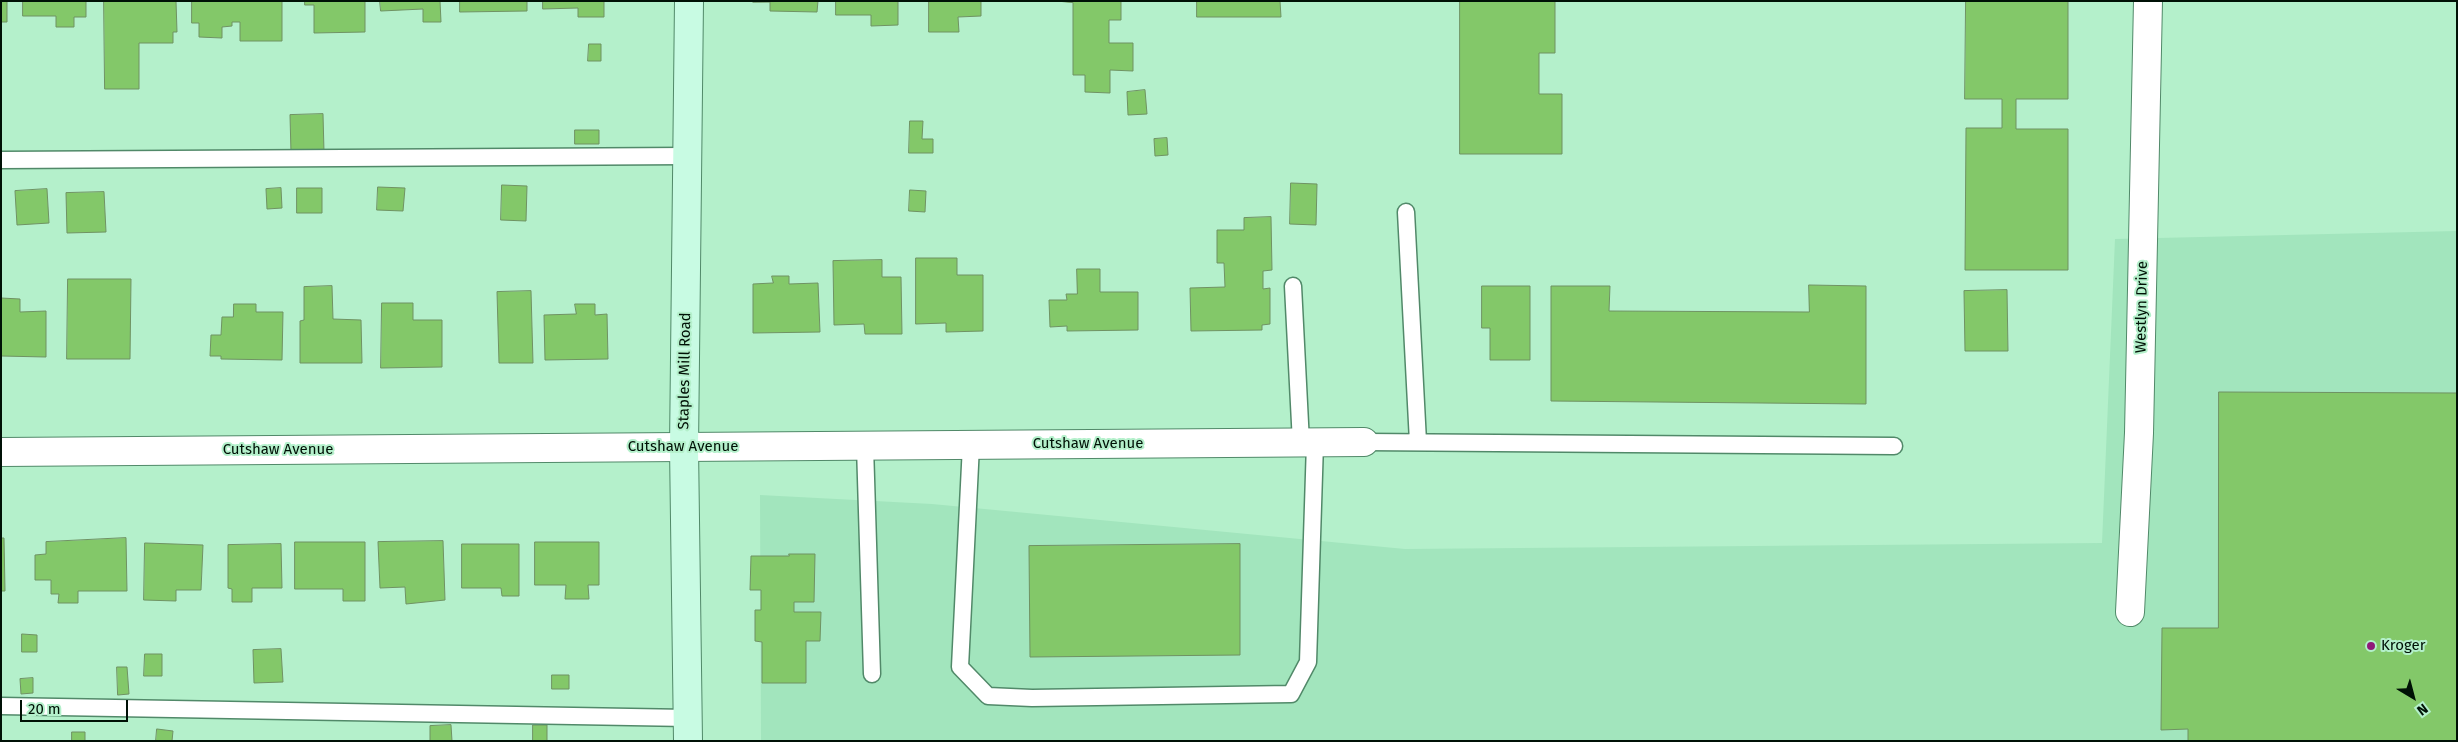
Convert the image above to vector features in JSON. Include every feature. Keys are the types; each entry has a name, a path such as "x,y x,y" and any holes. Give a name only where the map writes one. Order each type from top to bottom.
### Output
{"street":[{"name":"Staples Mill Road","path":"688,729 684,447 689,1"},
{"name":"Westlyn Drive","path":"2130,612 2139,433 2148,1"},
{"name":"Cutshaw Avenue","path":"1,452 1364,442"}],"lane":[{"path":"1,160 687,156"},
{"path":"1406,212 1418,442"},
{"path":"972,445 960,667 988,696 1032,698 1291,694 1308,662 1308,443 1293,286"},
{"path":"1364,442 1894,446"},
{"path":"865,446 872,674"},
{"path":"1,706 688,729"}],"shaded area":[{"path":"2457,231 2457,741 761,741 760,495 932,504 1405,549 2102,543 2115,239"}],"building":[{"path":"1,1 7,1 7,22 1,22"},
{"path":"23,1 86,1 86,17 74,17 74,27 56,27 56,16 23,16"},
{"path":"104,1 176,1 177,32 173,32 173,43 139,43 139,89 105,89"},
{"path":"192,1 282,1 282,41 240,41 240,22 232,22 232,26 222,27 222,38 199,37 199,23 192,23"},
{"path":"305,1 365,1 365,32 314,33 314,5 305,5"},
{"path":"380,1 440,1 441,22 423,22 423,9 381,11"},
{"path":"460,1 527,1 527,11 460,12"},
{"path":"543,1 604,1 604,17 578,17 578,8 543,9"},
{"path":"818,1 817,12 770,11 770,2 753,2"},
{"path":"836,1 898,1 898,25 871,26 871,15 836,15"},
{"path":"929,1 981,1 981,16 958,17 959,32 929,32"},
{"path":"1057,1 1121,1 1121,20 1109,20 1109,43 1133,43 1133,71 1110,70 1110,93 1085,92 1085,75 1073,75 1073,3"},
{"path":"1197,1 1280,1 1281,17 1197,17"},
{"path":"1460,1 1555,1 1555,53 1539,53 1539,94 1562,94 1562,154 1460,154"},
{"path":"1966,1 2068,1 2068,99 2016,99 2016,129 2068,129 2068,270 1965,270 1966,128 2002,128 2002,99 1965,99"},
{"path":"589,44 601,44 601,61 588,61"},
{"path":"1145,90 1147,114 1128,115 1127,92"},
{"path":"323,114 324,152 291,153 290,115"},
{"path":"910,121 923,121 922,139 933,139 933,153 909,153"},
{"path":"575,130 599,130 599,144 575,144"},
{"path":"1167,138 1168,155 1155,156 1154,139"},
{"path":"1291,183 1317,184 1316,225 1290,224"},
{"path":"502,185 527,186 526,221 501,220"},
{"path":"378,187 405,188 403,211 377,210"},
{"path":"281,188 282,208 267,209 266,189"},
{"path":"297,188 322,188 322,213 297,213"},
{"path":"47,189 49,223 17,225 15,191"},
{"path":"910,190 926,191 925,212 909,211"},
{"path":"104,192 106,232 67,233 66,193"},
{"path":"1271,217 1272,270 1263,271 1263,289 1270,288 1270,324 1262,325 1262,330 1191,331 1190,288 1225,287 1224,263 1217,263 1217,230 1244,230 1244,218"},
{"path":"916,258 957,258 957,275 983,275 983,331 946,332 946,323 916,324"},
{"path":"882,260 882,277 901,277 902,334 865,334 864,324 834,325 833,261"},
{"path":"1077,269 1100,269 1100,292 1138,292 1138,330 1067,331 1067,326 1050,327 1049,300 1067,300 1066,294 1077,294"},
{"path":"772,276 789,276 789,284 818,283 820,332 753,333 753,284 773,283"},
{"path":"68,279 131,279 130,359 67,359"},
{"path":"1809,285 1866,286 1866,404 1551,401 1551,286 1610,286 1609,311 1809,312"},
{"path":"332,286 333,319 361,320 362,363 300,363 300,321 304,320 304,287"},
{"path":"1482,286 1530,286 1530,360 1490,360 1490,328 1482,328"},
{"path":"2007,290 2008,351 1965,351 1964,291"},
{"path":"531,291 533,363 499,363 497,292"},
{"path":"1,298 20,299 20,312 46,311 46,357 1,356"},
{"path":"382,303 413,303 413,320 442,320 442,367 381,368"},
{"path":"234,304 256,304 256,312 283,312 282,360 221,359 221,356 210,356 211,335 221,335 222,317 233,317"},
{"path":"575,304 595,304 595,315 607,314 608,359 545,360 544,315 576,314"},
{"path":"2219,392 2457,393 2457,741 2188,741 2188,729 2161,730 2162,628 2218,628"},
{"path":"1,538 4,538 5,591 1,591"},
{"path":"126,538 127,591 78,591 78,603 58,603 59,594 51,594 51,580 35,580 35,555 46,554 46,542"},
{"path":"443,541 445,600 406,604 405,587 380,588 378,542"},
{"path":"295,542 365,542 365,601 343,601 343,589 295,589"},
{"path":"535,542 599,542 599,585 588,585 589,599 565,599 566,585 535,585"},
{"path":"145,543 203,545 201,590 176,590 176,601 144,600"},
{"path":"281,544 282,588 252,588 252,602 232,602 232,589 228,588 228,545"},
{"path":"462,544 519,544 519,596 502,596 501,588 462,588"},
{"path":"1240,544 1240,655 1030,657 1029,546"},
{"path":"789,554 815,554 814,602 794,602 794,612 821,612 820,641 806,641 806,683 762,683 762,642 755,641 755,610 761,610 761,590 750,590 751,556 789,556"},
{"path":"22,634 37,635 37,652 22,652"},
{"path":"281,649 283,682 254,683 253,650"},
{"path":"145,654 162,654 162,676 144,676"},
{"path":"117,667 127,667 129,694 118,695"},
{"path":"552,675 569,675 569,689 552,689"},
{"path":"33,678 33,693 21,694 20,679"},
{"path":"451,725 452,741 430,741 430,726"},
{"path":"533,725 547,725 547,741 533,741"},
{"path":"157,729 173,731 172,741 156,741"},
{"path":"72,732 85,732 85,741 72,741"}],"place":[{"name":"Kroger","path":"2371,646"}]}
